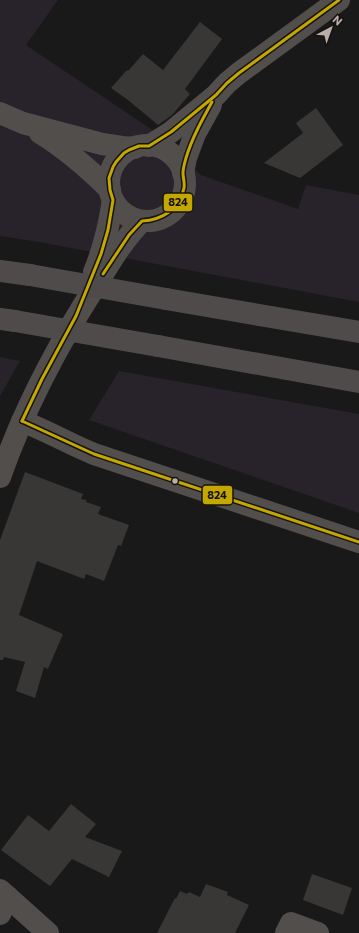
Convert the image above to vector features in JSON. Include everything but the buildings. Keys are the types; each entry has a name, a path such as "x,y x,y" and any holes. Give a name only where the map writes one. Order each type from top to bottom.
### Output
{"highway":[{"path":"0,271 359,332"},
{"path":"7,320 359,382"}],"street":[{"path":"76,316 103,247 110,219 111,195 109,178 116,162 124,153 142,147 171,132 216,95 239,73 339,0"},
{"path":"183,173 188,152 195,134 216,95"},
{"path":"0,113 23,123 67,151 85,166 111,195 119,209 127,216 142,221 160,219 174,210 180,200 184,190 183,173 178,162 170,154 160,148 122,147 102,144 23,123"},
{"path":"0,478 22,421 42,379 76,316 115,256 142,221"},
{"path":"22,421 94,454 359,542"},
{"path":"3,901 48,933"},
{"path":"286,933 291,923 318,933"}],"shaded area":[{"path":"0,0 58,0 26,45 154,131 201,175 298,209 306,185 359,195 359,302 0,236"},
{"path":"0,357 20,361 0,396"},
{"path":"119,371 359,414 359,513 89,420"}],"transit line":[{"name":"824","path":"22,421 42,379 76,316 101,254 108,230 113,200 109,178 116,162 129,150 139,146 149,146 171,132 216,95 239,73 339,0"},
{"name":"824","path":"103,274 129,235 142,221 163,216 179,202 184,188 183,171 188,151 212,102"},
{"name":"824","path":"22,421 94,454 359,542"}]}
